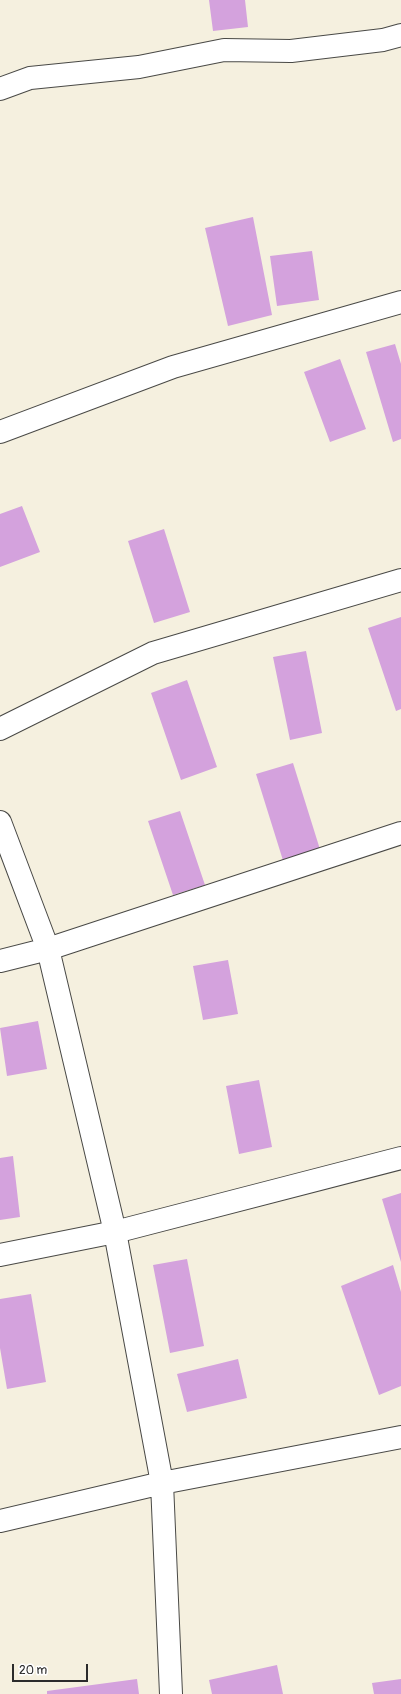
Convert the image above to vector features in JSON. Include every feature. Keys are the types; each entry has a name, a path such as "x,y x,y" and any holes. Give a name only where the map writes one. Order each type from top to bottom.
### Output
{"street":[{"path":"0,89 30,78 139,67 224,50 291,51 383,40 401,35"},
{"path":"0,432 173,367 401,302"},
{"path":"0,728 153,653 401,580"},
{"path":"0,822 48,949 115,1232 162,1483 171,1694"},
{"path":"0,961 48,949 401,834"},
{"path":"0,1255 115,1232 401,1158"},
{"path":"0,1520 162,1483 401,1437"}],"building":[{"path":"209,0 245,0 248,27 213,31"},
{"path":"253,217 272,315 228,326 205,228"},
{"path":"312,251 319,300 277,306 270,256"},
{"path":"395,344 401,364 401,439 393,442 366,352"},
{"path":"340,359 366,429 330,442 304,372"},
{"path":"22,506 40,552 0,567 0,514"},
{"path":"164,529 190,612 154,623 128,541"},
{"path":"401,617 401,709 396,711 368,628"},
{"path":"306,651 322,733 290,740 273,657"},
{"path":"187,680 217,767 181,780 151,693"},
{"path":"293,763 323,859 286,870 256,774"},
{"path":"180,811 205,885 173,895 148,821"},
{"path":"228,960 238,1014 203,1020 193,966"},
{"path":"38,1021 47,1069 7,1076 0,1028"},
{"path":"259,1080 272,1147 239,1154 226,1086"},
{"path":"13,1156 20,1217 0,1220 0,1158"},
{"path":"401,1193 401,1262 382,1199"},
{"path":"187,1259 204,1346 170,1353 153,1265"},
{"path":"393,1265 401,1292 401,1386 379,1395 341,1286"},
{"path":"31,1294 46,1382 7,1389 0,1348 0,1299"},
{"path":"238,1359 247,1398 187,1412 177,1374"},
{"path":"277,1665 283,1694 212,1694 209,1680"},
{"path":"137,1679 139,1694 47,1694 47,1691"},
{"path":"401,1679 401,1694 374,1694 372,1683"}]}
